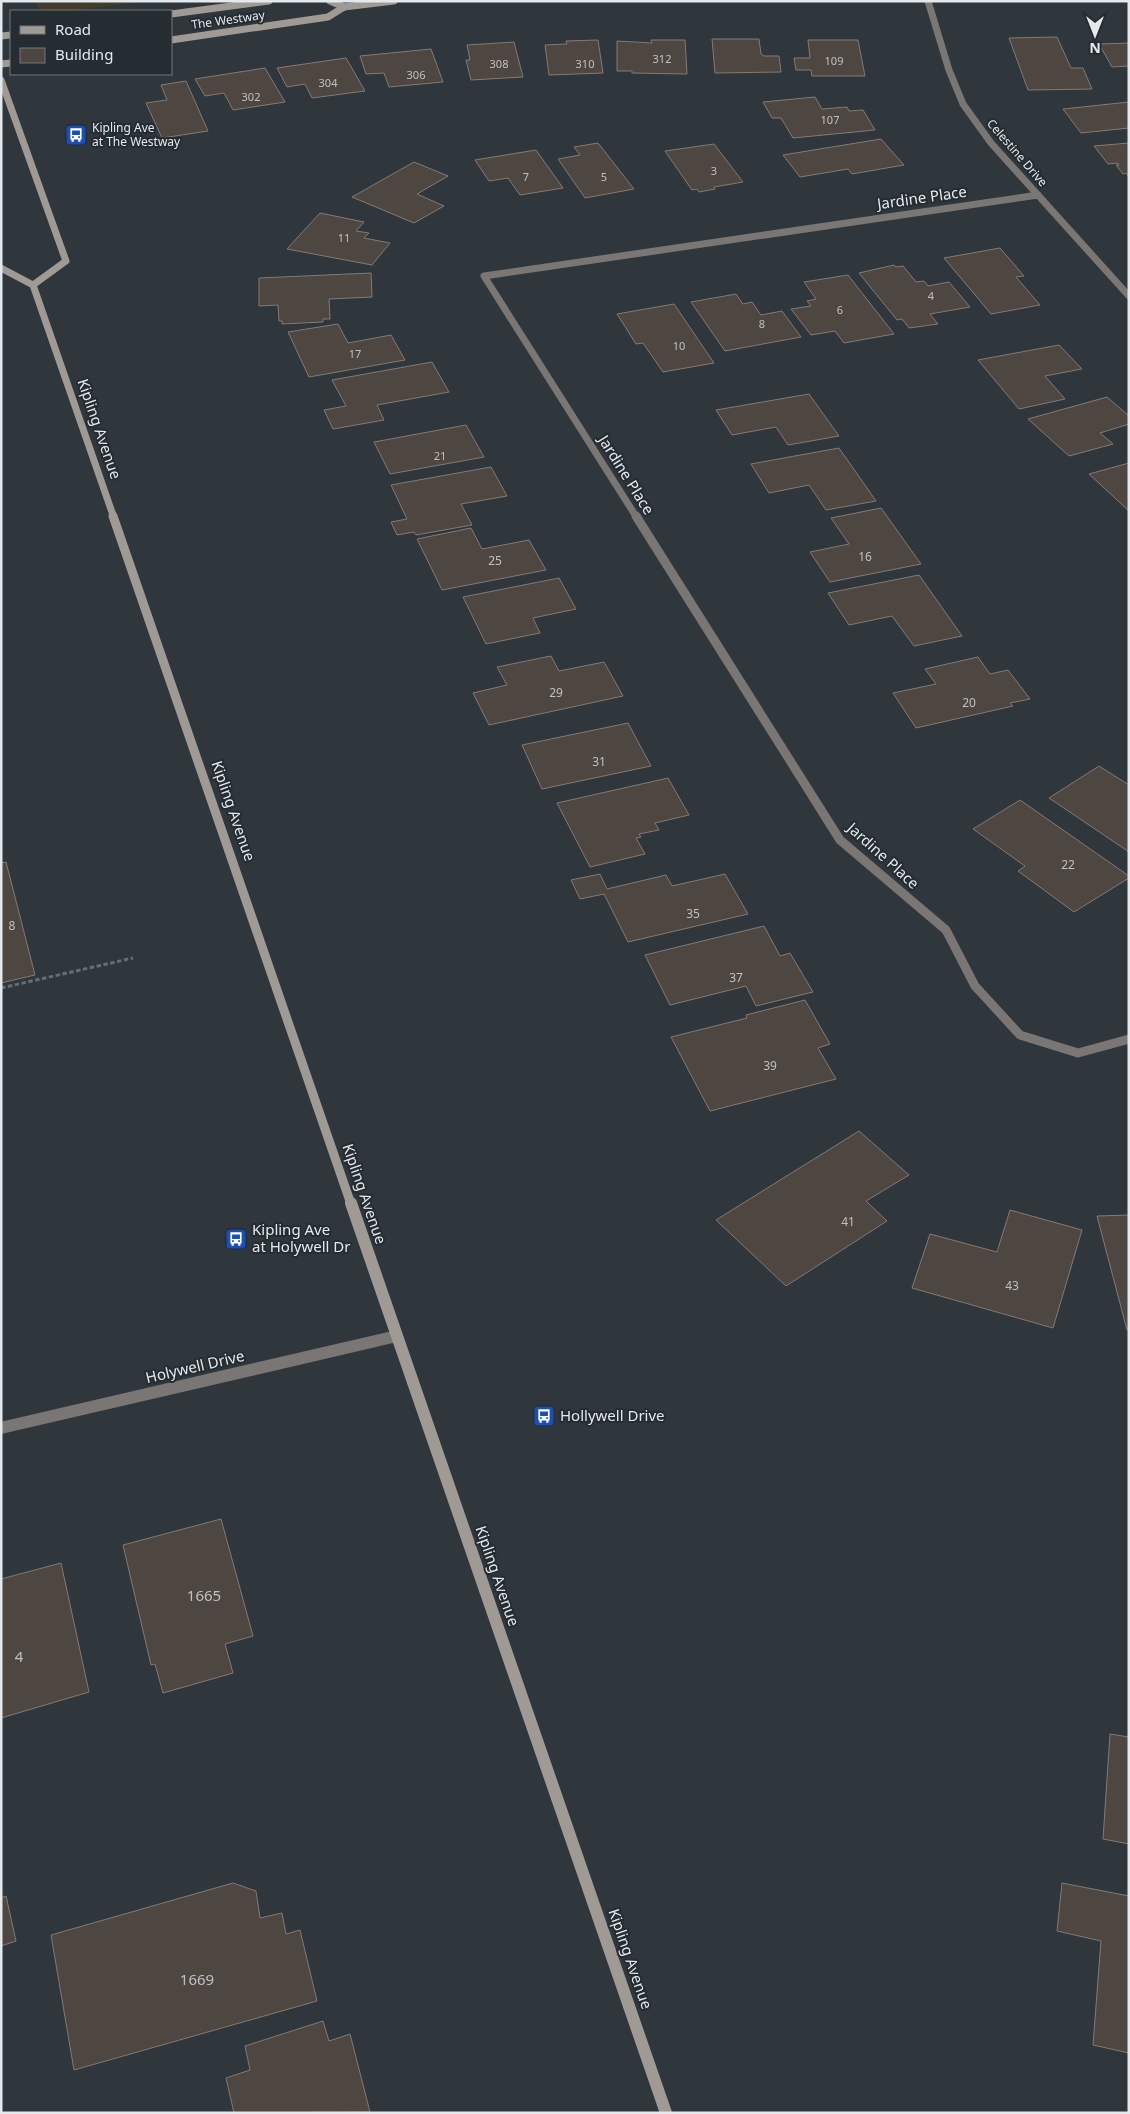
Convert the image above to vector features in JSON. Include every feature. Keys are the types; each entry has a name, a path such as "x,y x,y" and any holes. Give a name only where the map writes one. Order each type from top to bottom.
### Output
{"main road":[{"name":"The Westway","path":"172,14 269,1"},
{"path":"330,1 344,7"},
{"name":"The Westway","path":"172,40 328,17 344,7 394,1"},
{"path":"1,80 66,260 33,285 1,268"},
{"name":"Kipling Avenue","path":"33,285 666,2113"}],"street":[{"name":"Celestine Drive","path":"928,1 949,70 963,104 991,143 1129,296"},
{"name":"Jardine Place","path":"1038,195 484,276 840,840 946,930 975,986 1020,1035 1078,1053 1129,1039"},
{"name":"Holywell Drive","path":"1,1428 397,1336"}],"path":[{"path":"1,988 133,958"}],"shaded area":[{"path":"34,1 149,1 76,10 45,10 39,8"}],"building":[{"path":"1057,37 1071,68 1083,68 1092,89 1028,90 1009,38"},
{"path":"712,39 759,39 761,54 764,56 779,56 781,72 715,73"},
{"path":"598,40 603,73 549,75 545,45 567,44 566,41"},
{"path":"651,40 685,40 687,74 617,71 617,41 652,43"},
{"path":"808,40 858,40 865,76 812,76 811,70 796,70 794,58 810,58"},
{"path":"514,42 523,77 471,80 466,60 470,60 467,45"},
{"path":"1129,43 1129,66 1112,67 1099,44"},
{"path":"431,49 443,82 389,87 384,73 366,74 360,56"},
{"path":"346,58 365,91 312,98 305,84 287,87 277,68"},
{"path":"265,68 285,102 233,110 224,93 205,96 195,79"},
{"path":"186,81 208,131 162,138 146,103 167,100 161,85"},
{"path":"815,97 822,109 847,107 849,111 863,110 875,130 793,138 781,118 772,118 763,102"},
{"path":"1129,102 1129,128 1081,133 1063,109"},
{"path":"881,139 904,165 852,174 848,169 800,177 783,155"},
{"path":"598,143 634,189 585,198 558,159 580,155 574,147"},
{"path":"1129,143 1129,177 1126,173 1123,174 1116,165 1119,165 1118,163 1108,164 1094,146"},
{"path":"714,144 743,182 714,187 715,189 699,192 697,189 692,190 665,151"},
{"path":"536,150 563,188 520,195 508,178 489,181 475,160"},
{"path":"414,162 448,176 417,194 444,206 414,223 352,197"},
{"path":"320,213 364,222 356,231 369,233 364,238 390,243 372,265 287,249"},
{"path":"1000,248 1024,276 1016,277 1040,305 991,314 944,258"},
{"path":"894,265 896,267 903,266 916,282 924,281 928,286 949,282 970,307 930,314 938,324 909,328 902,319 897,320 859,273"},
{"path":"371,273 372,297 329,299 330,319 323,319 323,322 282,324 282,321 279,321 278,305 259,306 259,278"},
{"path":"848,275 894,334 844,343 835,331 811,335 791,309 811,306 807,301 816,299 804,282"},
{"path":"736,294 743,304 752,302 761,315 782,311 801,337 725,351 691,302"},
{"path":"674,304 714,363 663,372 643,343 636,344 617,314"},
{"path":"338,324 348,343 391,335 405,360 309,377 288,332"},
{"path":"1059,345 1082,369 1045,376 1065,399 1019,409 978,360"},
{"path":"432,362 449,392 377,405 384,420 333,429 324,410 346,406 332,380"},
{"path":"809,394 839,436 788,445 776,427 732,435 716,410"},
{"path":"1107,397 1129,416 1129,424 1100,433 1113,444 1069,456 1028,419"},
{"path":"466,425 484,457 390,474 374,442"},
{"path":"839,448 876,501 826,510 809,485 769,493 751,464"},
{"path":"1129,463 1129,511 1089,474"},
{"path":"491,467 507,496 461,504 472,525 416,535 414,532 397,535 391,522 407,519 391,485"},
{"path":"881,508 921,564 830,582 810,552 849,544 831,518"},
{"path":"471,528 482,549 529,540 546,570 442,590 417,539"},
{"path":"919,575 962,636 914,646 892,616 849,625 828,593"},
{"path":"559,578 576,609 533,618 540,633 486,644 463,597"},
{"path":"551,656 559,671 604,662 623,696 489,725 473,693 507,685 497,667"},
{"path":"978,657 990,674 1008,670 1030,699 1010,703 1013,706 916,728 893,693 936,684 925,669"},
{"path":"628,723 651,766 542,789 522,745"},
{"path":"1099,766 1129,785 1129,852 1049,798"},
{"path":"668,778 689,815 655,823 659,830 639,834 641,837 636,838 645,854 590,867 557,803"},
{"path":"1020,800 1129,876 1129,878 1074,912 1018,871 1025,866 973,829"},
{"path":"6,862 35,975 1,983 1,863"},
{"path":"600,874 607,889 666,875 672,886 725,874 748,914 628,942 604,894 580,899 571,880"},
{"path":"764,926 780,956 790,953 813,992 756,1006 746,986 670,1005 645,955"},
{"path":"805,1000 830,1044 818,1048 836,1079 710,1111 671,1037 747,1018 746,1015"},
{"path":"859,1131 909,1175 866,1201 887,1221 786,1286 716,1220"},
{"path":"1010,1210 1082,1230 1053,1328 912,1288 930,1234 997,1252"},
{"path":"1129,1215 1129,1330 1127,1330 1097,1216"},
{"path":"221,1519 253,1636 225,1644 233,1673 163,1693 155,1664 151,1665 123,1545"},
{"path":"61,1563 89,1692 1,1718 1,1579"},
{"path":"1110,1734 1129,1737 1129,1844 1103,1839"},
{"path":"233,1883 256,1891 260,1918 282,1913 286,1934 300,1930 317,2001 74,2070 51,1935"},
{"path":"1062,1883 1129,1896 1129,2053 1093,2045 1101,1941 1057,1931"},
{"path":"6,1896 16,1941 1,1946 1,1898"},
{"path":"323,2021 329,2041 350,2034 370,2112 234,2113 226,2078 250,2070 245,2046"}],"place":[{"name":"Kipling Ave at The Westway","path":"76,135"},
{"name":"Kipling Ave at Holywell Dr","path":"236,1239"},
{"name":"Hollywell Drive","path":"544,1416"}]}
